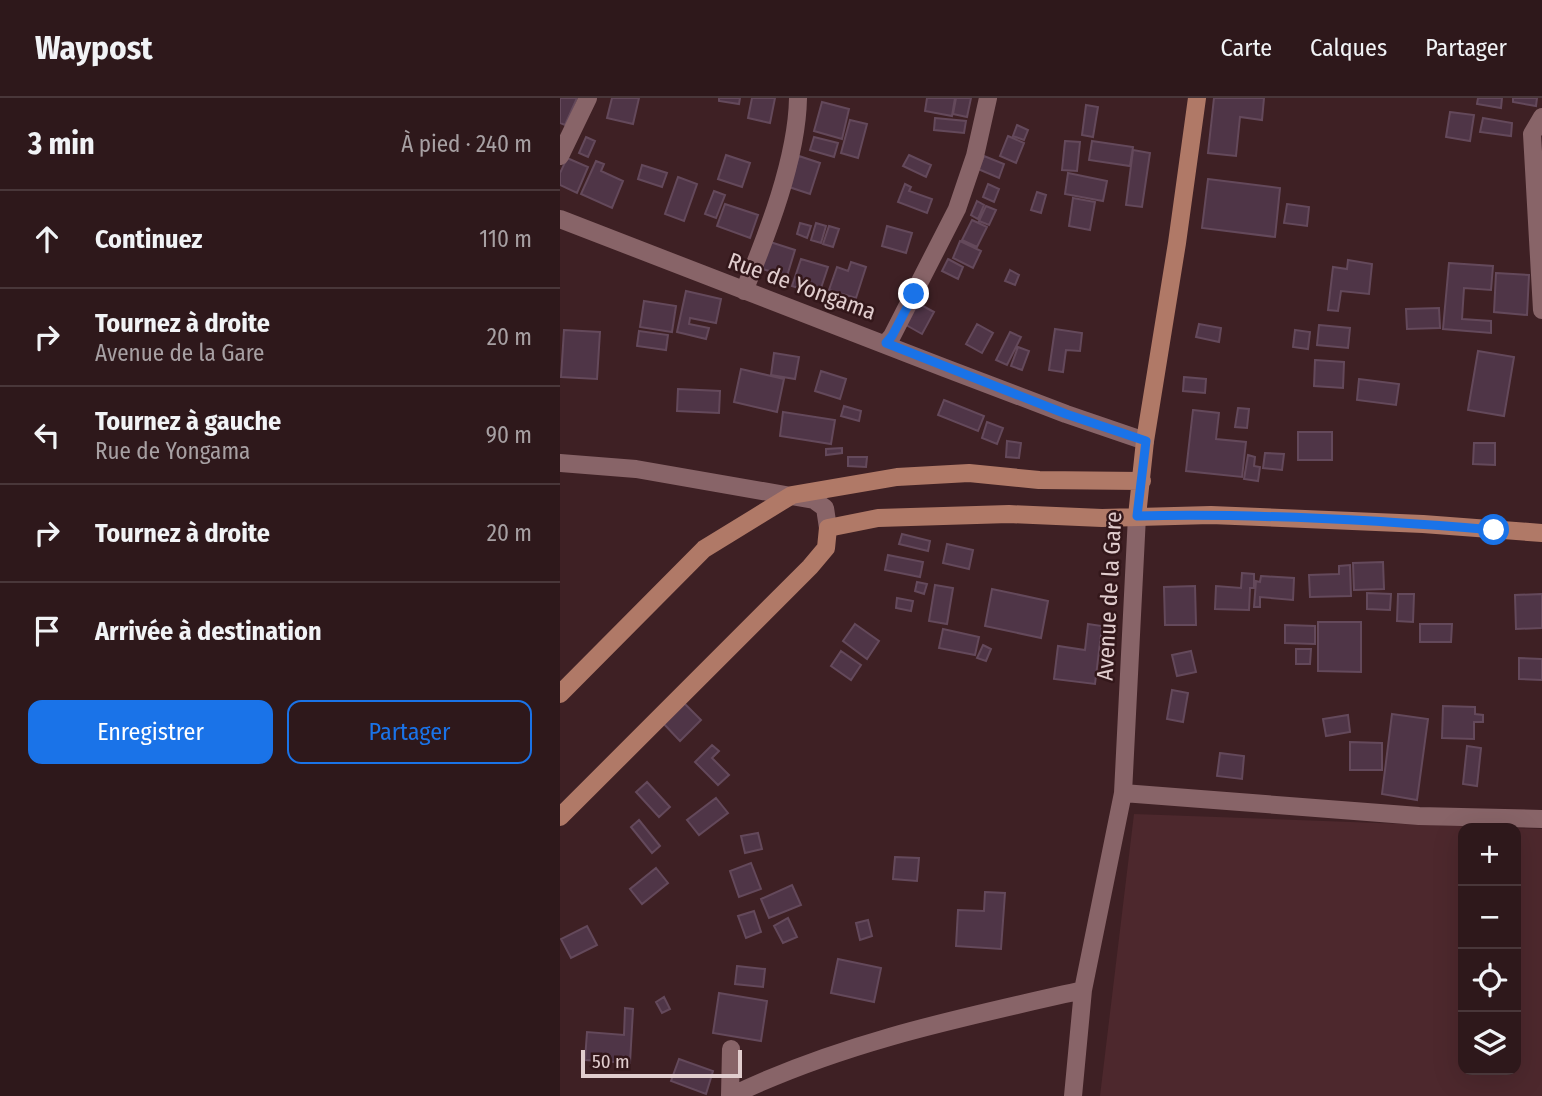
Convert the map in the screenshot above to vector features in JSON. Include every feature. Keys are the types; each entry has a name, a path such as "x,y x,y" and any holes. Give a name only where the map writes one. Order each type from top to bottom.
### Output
{"main road":[{"name":"Avenue de la Gare","path":"1137,516 1197,98"},
{"path":"560,694 704,549 792,495 897,477 969,473 1039,480 1142,481"},
{"path":"560,817 810,567 826,548 828,528 878,518 1009,514 1102,518 1211,514 1542,533"}],"street":[{"path":"560,156 588,98"},
{"path":"744,291 759,255 793,146 798,98"},
{"path":"886,343 957,209 975,156 988,98"},
{"path":"1542,117 1532,134 1542,310"},
{"name":"Rue de Yongama","path":"560,219 1054,410 1146,441"},
{"path":"560,463 636,469 814,500 825,508 828,528"},
{"name":"Avenue de la Gare","path":"1073,1096 1083,990 1123,793 1137,516"},
{"path":"1123,793 1419,816 1542,819"},
{"path":"731,1049 730,1096 767,1078 915,1028 1083,990"}],"shaded area":[{"path":"1134,814 1458,826 1458,1075 1521,1075 1521,828 1542,829 1542,1096 1100,1096"}],"building":[{"path":"560,98 577,98 565,125 560,123"},
{"path":"612,98 639,98 633,124 607,118"},
{"path":"719,98 740,98 739,104 719,101"},
{"path":"752,98 775,98 770,123 748,118"},
{"path":"927,98 955,98 952,116 925,111"},
{"path":"956,98 971,98 967,117 953,114"},
{"path":"1214,98 1264,98 1262,120 1240,117 1236,156 1208,153"},
{"path":"1478,98 1502,98 1501,108 1477,104"},
{"path":"1513,98 1537,98 1536,106 1513,102"},
{"path":"822,102 849,109 842,139 814,131"},
{"path":"1086,105 1098,107 1093,137 1082,135"},
{"path":"1450,112 1474,115 1470,141 1446,137"},
{"path":"935,118 966,121 964,133 934,130"},
{"path":"1483,118 1512,123 1511,136 1480,132"},
{"path":"850,120 867,124 858,158 841,153"},
{"path":"1017,125 1028,130 1024,140 1013,136"},
{"path":"1008,136 1024,143 1016,163 1000,156"},
{"path":"586,137 595,141 588,157 579,153"},
{"path":"814,137 838,143 834,157 810,150"},
{"path":"1065,141 1080,142 1077,171 1062,170"},
{"path":"1092,141 1133,147 1130,166 1089,160"},
{"path":"1133,150 1150,153 1142,207 1126,205"},
{"path":"726,155 750,163 742,187 718,179"},
{"path":"909,155 931,165 926,177 903,166"},
{"path":"799,156 820,163 810,194 789,187"},
{"path":"984,156 1004,164 999,178 978,169"},
{"path":"567,158 588,167 577,193 560,185 560,173"},
{"path":"596,161 604,164 601,171 623,181 612,208 581,194"},
{"path":"642,165 667,173 662,187 638,179"},
{"path":"1068,173 1107,181 1103,201 1065,194"},
{"path":"678,177 697,184 684,221 665,214"},
{"path":"1208,179 1280,188 1275,237 1202,228"},
{"path":"905,184 911,187 909,191 932,199 927,213 898,202"},
{"path":"988,184 999,189 994,202 983,197"},
{"path":"714,191 725,195 716,218 705,214"},
{"path":"1037,192 1046,195 1041,213 1031,210"},
{"path":"1073,198 1095,202 1090,230 1069,226"},
{"path":"977,201 984,205 978,219 971,215"},
{"path":"725,204 758,215 750,238 717,226"},
{"path":"1287,204 1309,207 1307,226 1284,223"},
{"path":"986,206 996,210 989,225 979,221"},
{"path":"972,220 987,227 977,247 962,240"},
{"path":"800,223 811,226 807,238 797,234"},
{"path":"816,223 826,226 821,243 811,240"},
{"path":"829,226 839,229 833,247 823,244"},
{"path":"887,226 912,233 906,253 882,246"},
{"path":"767,241 795,250 787,276 759,268"},
{"path":"960,241 981,251 973,268 953,258"},
{"path":"801,259 828,267 819,294 792,286"},
{"path":"948,259 963,267 958,279 942,271"},
{"path":"1348,260 1372,264 1369,294 1341,291 1338,311 1328,310 1333,267 1347,269"},
{"path":"851,262 866,267 856,298 829,290 837,267 848,271"},
{"path":"1449,263 1493,266 1491,290 1464,288 1462,319 1491,321 1491,333 1443,329"},
{"path":"1010,270 1019,275 1015,285 1005,281"},
{"path":"1496,273 1529,275 1527,315 1494,312"},
{"path":"686,291 721,299 716,323 690,318 689,324 709,328 706,339 677,332"},
{"path":"912,300 934,312 922,334 899,321"},
{"path":"644,301 676,306 672,332 640,327"},
{"path":"1439,308 1440,328 1407,329 1406,309"},
{"path":"977,324 993,333 982,353 966,344"},
{"path":"1199,324 1221,328 1219,342 1196,337"},
{"path":"1319,325 1350,328 1348,348 1317,345"},
{"path":"1055,329 1082,333 1080,351 1066,350 1063,372 1049,370"},
{"path":"564,330 600,332 597,379 561,377"},
{"path":"1295,330 1310,332 1308,349 1293,347"},
{"path":"639,331 668,335 666,350 637,346"},
{"path":"1010,332 1021,337 1007,365 996,360"},
{"path":"1018,347 1029,351 1022,370 1011,366"},
{"path":"1478,351 1514,357 1504,416 1468,410"},
{"path":"774,353 799,357 795,379 771,375"},
{"path":"1315,360 1344,362 1343,388 1314,386"},
{"path":"741,369 784,379 777,412 734,402"},
{"path":"821,371 846,379 840,399 815,391"},
{"path":"1184,377 1206,379 1205,393 1183,391"},
{"path":"1359,379 1399,384 1396,405 1357,400"},
{"path":"678,389 720,391 719,413 677,411"},
{"path":"944,400 984,416 978,431 938,415"},
{"path":"844,406 861,411 859,421 841,416"},
{"path":"1238,408 1249,409 1247,428 1235,427"},
{"path":"1193,410 1219,413 1216,439 1246,442 1242,477 1186,471"},
{"path":"783,412 835,420 831,444 780,436"},
{"path":"987,422 1003,428 997,444 982,438"},
{"path":"1298,432 1332,432 1332,460 1298,460"},
{"path":"1007,441 1021,443 1019,458 1006,457"},
{"path":"1474,443 1495,443 1495,465 1473,464"},
{"path":"842,448 842,453 826,455 826,449"},
{"path":"1265,453 1284,454 1282,470 1263,468"},
{"path":"1248,455 1255,457 1254,466 1260,467 1258,481 1244,479"},
{"path":"848,457 867,457 866,467 848,466"},
{"path":"902,534 930,541 928,551 899,544"},
{"path":"947,544 973,550 969,569 943,563"},
{"path":"888,555 923,562 920,577 885,570"},
{"path":"1383,562 1384,589 1354,590 1353,563"},
{"path":"1350,565 1351,596 1310,597 1309,575 1339,574 1339,566"},
{"path":"1242,573 1254,574 1249,610 1215,609 1216,586 1241,588"},
{"path":"1261,576 1294,578 1293,600 1260,597 1260,607 1254,607 1256,581 1260,582"},
{"path":"917,582 927,584 924,594 915,591"},
{"path":"935,585 953,588 947,624 929,621"},
{"path":"1195,586 1196,625 1165,625 1164,587"},
{"path":"992,589 1048,601 1041,638 985,626"},
{"path":"1367,593 1391,594 1390,610 1367,609"},
{"path":"1398,594 1414,594 1413,622 1397,621"},
{"path":"1542,594 1542,628 1516,629 1515,595"},
{"path":"897,598 913,601 911,611 896,608"},
{"path":"1318,622 1361,622 1361,672 1318,671"},
{"path":"855,624 879,641 867,659 843,641"},
{"path":"1088,624 1102,626 1095,684 1054,679 1058,646 1085,650"},
{"path":"1420,624 1452,624 1451,642 1420,642"},
{"path":"1285,625 1315,626 1315,644 1285,643"},
{"path":"943,629 979,637 975,655 939,648"},
{"path":"983,645 991,649 986,661 977,658"},
{"path":"1296,649 1311,649 1310,664 1296,664"},
{"path":"841,651 861,665 851,680 831,666"},
{"path":"1191,651 1196,672 1177,676 1172,655"},
{"path":"1519,658 1542,659 1542,680 1519,679"},
{"path":"1172,690 1188,693 1183,722 1167,719"},
{"path":"683,702 701,720 680,741 662,722"},
{"path":"1443,706 1475,707 1475,714 1483,715 1483,722 1474,722 1474,739 1442,738"},
{"path":"1392,714 1428,719 1417,800 1382,794"},
{"path":"1348,715 1350,732 1326,736 1323,719"},
{"path":"1350,742 1382,743 1382,770 1350,770"},
{"path":"712,745 719,751 712,758 729,775 718,785 695,762"},
{"path":"1467,746 1481,748 1477,786 1463,784"},
{"path":"1220,753 1244,756 1242,779 1217,776"},
{"path":"647,782 670,807 659,817 636,792"},
{"path":"716,798 728,813 699,835 687,820"},
{"path":"639,820 660,846 652,853 631,827"},
{"path":"758,833 762,849 745,853 741,836"},
{"path":"895,857 919,858 917,881 893,879"},
{"path":"751,863 761,889 739,897 730,871"},
{"path":"656,868 668,883 642,904 630,889"},
{"path":"792,885 801,905 769,918 761,899"},
{"path":"985,892 1005,893 1001,949 956,946 958,910 984,911"},
{"path":"754,911 761,932 746,938 738,916"},
{"path":"788,918 797,937 783,943 774,926"},
{"path":"868,920 872,936 860,940 856,923"},
{"path":"587,926 597,945 571,958 561,939"},
{"path":"838,959 881,968 874,1002 831,993"},
{"path":"737,966 765,969 763,987 735,984"},
{"path":"719,993 767,1001 761,1041 713,1033"},
{"path":"664,997 670,1009 662,1013 656,1002"},
{"path":"625,1008 633,1009 630,1063 585,1060 587,1032 624,1035"},
{"path":"679,1059 713,1071 706,1094 671,1081"}],"route":[{"path":"914,294 886,343 1066,414 1146,441 1137,516 1211,514 1494,530"}]}
